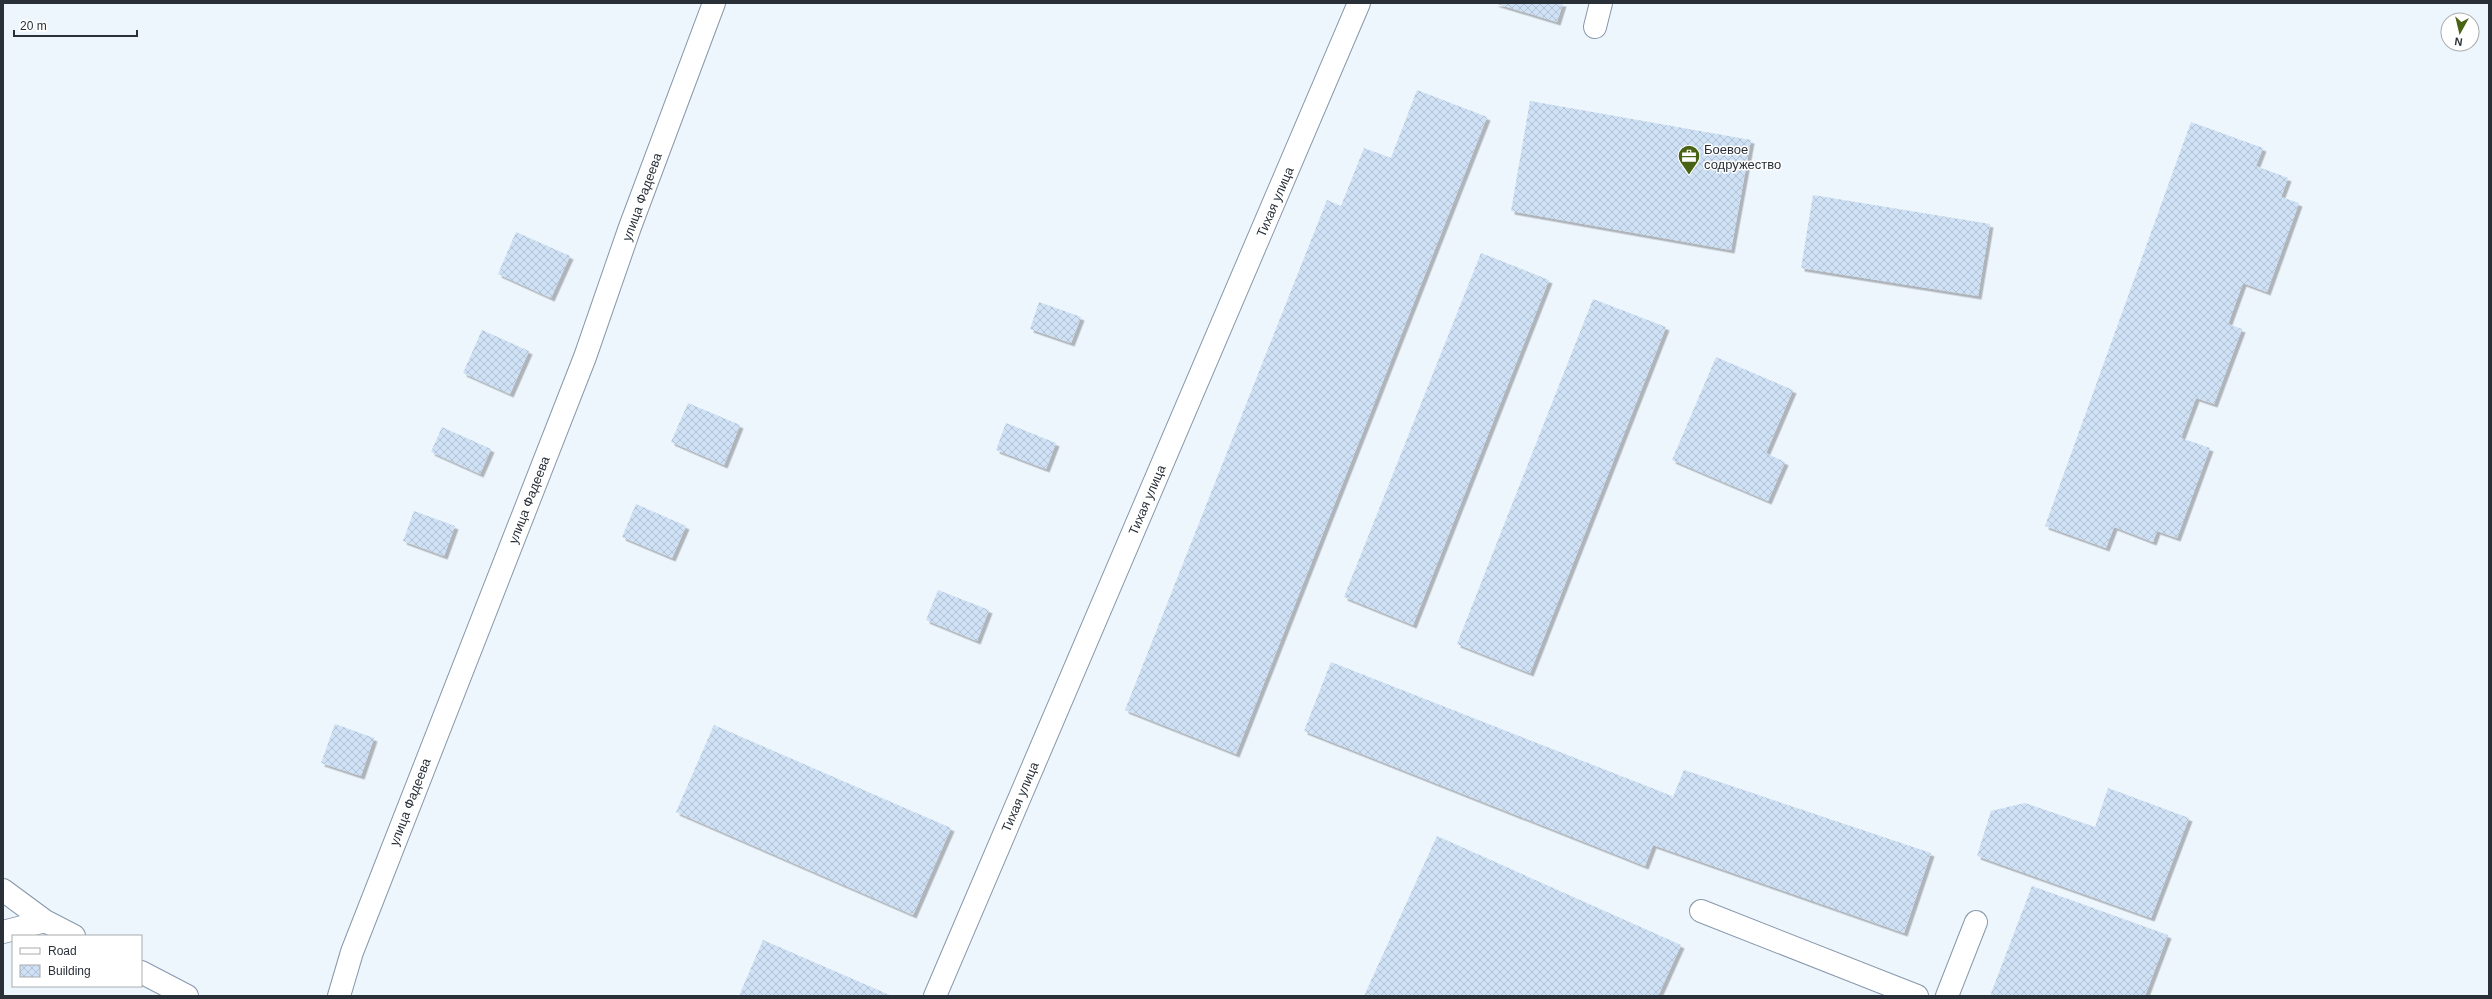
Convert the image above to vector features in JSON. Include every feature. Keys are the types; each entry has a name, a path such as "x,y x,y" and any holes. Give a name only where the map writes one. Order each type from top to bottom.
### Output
{"lane":[{"name":"улица Фадеева","path":"339,996 352,952 585,357 630,227 714,3"},
{"name":"Тихая улица","path":"935,996 1359,3"},
{"path":"1595,26 1601,3"},
{"path":"3,890 45,921 72,935"},
{"path":"1701,911 1917,996"},
{"path":"3,932 45,921"},
{"path":"1947,996 1976,922"},
{"path":"142,973 187,996"}],"building":[{"path":"1494,3 1563,3 1557,22"},
{"path":"1417,90 1487,117 1236,754 1125,710 1327,200 1341,206 1364,148 1391,158"},
{"path":"1530,101 1751,140 1731,250 1511,211"},
{"path":"2191,122 2263,148 2256,166 2288,178 2281,197 2299,203 2267,292 2243,283 2228,324 2242,329 2214,404 2196,398 2181,438 2210,448 2177,538 2157,531 2153,542 2114,527 2106,548 2045,526"},
{"path":"1813,195 1990,224 1978,296 1801,268"},
{"path":"516,232 570,256 551,298 498,274"},
{"path":"1481,253 1549,280 1413,625 1344,597"},
{"path":"1593,299 1666,327 1530,673 1457,644"},
{"path":"1039,302 1081,317 1071,343 1030,329"},
{"path":"482,330 529,351 510,394 463,373"},
{"path":"1716,357 1793,390 1766,453 1785,462 1768,501 1672,460"},
{"path":"688,403 740,425 724,465 671,442"},
{"path":"1006,423 1056,443 1046,469 996,450"},
{"path":"442,427 491,449 480,474 431,452"},
{"path":"636,504 686,526 672,558 622,537"},
{"path":"414,511 455,526 444,556 403,541"},
{"path":"938,590 989,610 977,641 926,620"},
{"path":"1331,662 1672,796 1666,814 1684,770 1931,853 1904,933 1653,845 1645,866 1304,731"},
{"path":"335,724 374,738 361,776 321,763"},
{"path":"714,725 951,828 913,915 676,812"},
{"path":"2108,788 2189,818 2151,918 1977,856 1991,811 2025,803 2095,827"},
{"path":"1437,836 1681,945 1658,996 1364,996"},
{"path":"2032,886 2168,935 2145,996 1990,996"},
{"path":"763,940 892,996 739,996"}],"place":[{"name":"Боевое содружество","path":"1689,176"}]}
